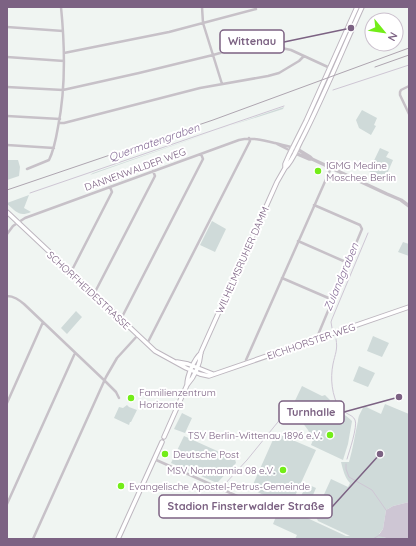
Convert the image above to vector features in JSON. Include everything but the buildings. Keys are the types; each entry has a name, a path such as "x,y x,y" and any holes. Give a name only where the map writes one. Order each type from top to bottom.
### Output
{"main road":[{"name":"WILHELMSRUHER DAMM","path":"355,18 357,7"},
{"name":"WILHELMSRUHER DAMM","path":"294,150 313,117 341,48 355,18 362,7"},
{"name":"WILHELMSRUHER DAMM","path":"164,437 187,385 187,380 194,369 198,356 201,353 277,182 288,165 330,68 341,48"},
{"name":"SCHORFHEIDESTRASSE","path":"7,212 155,351 176,362 184,363 194,369"},
{"name":"EICHHORSTER WEG","path":"194,369 205,376 209,376 409,307"},
{"path":"118,539 162,442"}],"street":[{"path":"27,169 49,160 54,148 60,121 64,61 61,7"},
{"path":"202,7 203,23 222,84"},
{"path":"64,52 162,34 256,9"},
{"path":"7,27 63,31"},
{"path":"7,87 63,90 140,73 258,43 291,50 330,68"},
{"path":"7,116 60,121 64,123 177,95 195,89 279,74 304,56"},
{"path":"7,57 64,61"},
{"path":"409,86 400,92 409,114"},
{"path":"147,344 250,141 250,138"},
{"name":"DANNENWALDER WEG","path":"7,234 12,227 25,218 239,140 250,138 263,140 288,146 294,150"},
{"path":"7,145 54,148"},
{"path":"294,150 309,159 312,159 401,200 409,206"},
{"path":"121,320 203,159 201,154"},
{"path":"246,363 330,168"},
{"path":"94,294 155,176 153,171"},
{"path":"71,272 112,192 110,187"},
{"path":"314,205 360,225 362,229 318,335 319,338"},
{"path":"298,241 348,263"},
{"path":"282,278 332,300"},
{"path":"7,296 21,301 104,380 116,392 119,398"},
{"path":"7,403 43,322"},
{"path":"33,539 104,380 118,358 138,336"},
{"path":"7,504 76,353"},
{"path":"154,459 255,504 266,506"}],"shaded area":[{"path":"284,107 283,109 227,127"},
{"path":"362,110 377,118 374,125 376,126 371,135 359,128 356,120"},
{"path":"220,129 90,175 93,173"},
{"path":"380,148 389,152 386,157 393,160 387,174 380,177 369,171"},
{"path":"7,160 18,160 20,167 19,176 7,180"},
{"path":"29,195 24,208 31,212 21,214 7,204 7,203"},
{"path":"212,221 226,229 215,252 200,245"},
{"path":"403,242 409,244 409,256 398,252"},
{"path":"76,311 82,317 67,334 61,328"},
{"path":"373,336 389,343 382,357 367,351"},
{"path":"359,366 375,373 368,387 353,381"},
{"path":"302,386 322,396 325,395 330,400 329,402 292,407"},
{"path":"385,404 409,414 409,502 393,506 386,510 383,529 379,534 389,539 295,539 297,535 273,524 279,509 273,506 275,503 346,536 350,536 318,521 316,512 331,479 348,487 350,483 345,476 341,462 349,462 359,417 364,406 381,414"},
{"path":"127,405 137,410 129,425 114,418 119,407 123,408"},
{"name":"TSV Berlin-Wittenau 1896 e.V.","path":"325,409 339,412 352,421 348,444 343,460 311,445 313,440 308,430 296,414"},
{"path":"182,413 192,418 185,433 174,429"},
{"name":"MSV Normannia 08 e.V.","path":"276,433 316,450 290,507 251,489"},
{"path":"184,436 235,459 236,463 217,483 171,463"},
{"path":"307,484 316,488 310,502 300,498"},
{"path":"409,502 409,539 389,539 378,536 383,529 386,510 393,506"}],"waterway":[{"name":"Quermatengraben","path":"333,90 409,65"},
{"name":"Quermatengraben","path":"30,193 284,106"},
{"name":"Zulandgraben","path":"332,328 332,319 368,233"},
{"name":"Zulandgraben","path":"336,339 337,343 332,370 332,381 333,392 339,408"},
{"path":"224,485 247,460 282,417 289,412 330,406 336,407 353,417 356,423 347,459"},
{"path":"346,464 349,477 372,490 386,510"},
{"path":"373,539 378,536"}],"tram line":[{"path":"7,190 213,120 409,48"},
{"path":"375,67 409,55"}],"place":[{"name":"Wittenau","path":"351,28"},
{"name":"IGMG Medine Moschee Berlin","path":"318,171"},
{"name":"Turnhalle","path":"399,397"},
{"name":"Familienzentrum Horizonte","path":"131,398"},
{"name":"TSV Berlin-Wittenau 1896 e.V.","path":"330,435"},
{"name":"Deutsche Post","path":"165,454"},
{"name":"Stadion Finsterwalder Straße","path":"380,454"},
{"name":"MSV Normannia 08 e.V.","path":"283,470"},
{"name":"Evangelische Apostel-Petrus-Gemeinde","path":"121,486"}]}
